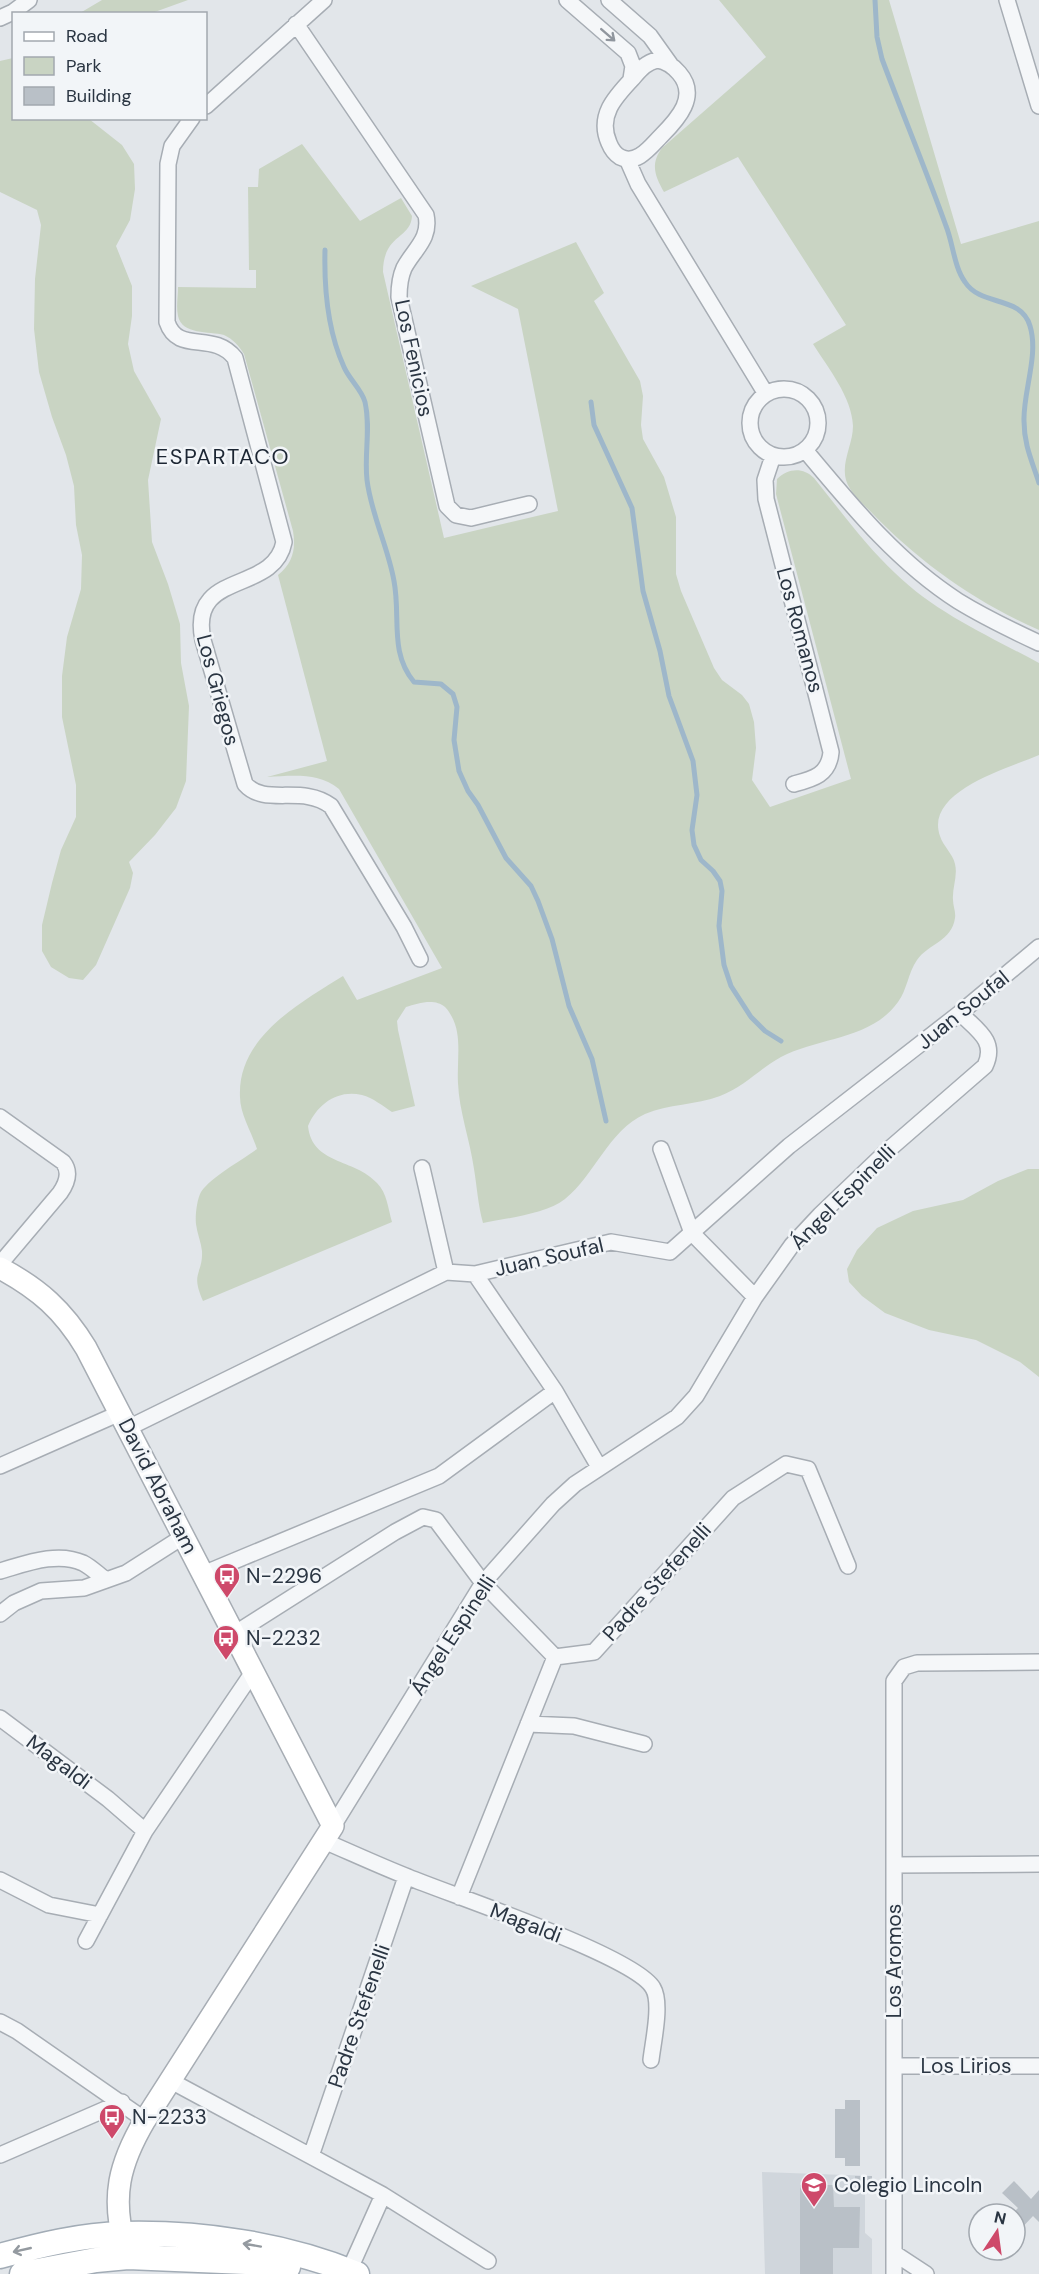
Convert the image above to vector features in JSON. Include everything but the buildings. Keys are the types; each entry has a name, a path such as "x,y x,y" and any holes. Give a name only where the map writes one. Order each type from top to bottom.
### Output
{"main road":[{"name":"David Abraham","path":"0,1266 39,1292 63,1314 86,1348 253,1672 328,1834"},
{"name":"Ángel Espinelli","path":"125,2246 117,2206 120,2177 132,2145 328,1834"},
{"path":"13,2274 70,2254 185,2236 287,2251 353,2272"},
{"path":"0,2256 54,2243 125,2246 295,2269 315,2274"},
{"path":"22,2274 96,2260 125,2246"}],"street":[{"path":"13,12 29,0"},
{"path":"207,105 324,0"},
{"path":"567,0 628,53 633,66 631,79"},
{"path":"609,0 650,36 670,64 683,77 687,95 682,112 647,150 634,158 620,157 610,146 604,124 610,105 631,79 650,61 663,60 670,64"},
{"path":"1007,0 1039,106"},
{"name":"Los Fenicios","path":"296,24 426,215 427,232 405,267 399,286 399,297 447,506 456,515 471,518 529,504"},
{"name":"Los Griegos","path":"190,120 172,146 168,164 167,322 170,331 177,337 187,341 219,345 228,349 235,358 284,543 280,558 267,569 213,595 207,602 201,619 203,640 244,784 256,794 301,794 323,800 331,806 404,927 420,959"},
{"path":"627,159 638,184 766,394"},
{"path":"789,389 809,400 819,420 818,432 813,442 805,450 795,456 784,458 764,451 756,442 749,422 758,401 766,394 789,389"},
{"path":"805,450 876,531 927,578 980,614 1039,643"},
{"name":"Los Romanos","path":"773,456 765,480 766,499 831,752 830,761 822,774 794,784"},
{"name":"Juan Soufal","path":"446,1272 475,1274 611,1242 670,1252 789,1146 960,1013 1039,946"},
{"name":"Ángel Espinelli","path":"328,1834 483,1583 553,1504 575,1484 677,1418 696,1396 755,1297 792,1245 886,1152 985,1066 990,1055 989,1044 960,1013"},
{"path":"0,1117 63,1162 68,1174 60,1194 0,1266"},
{"path":"661,1149 692,1233 755,1297"},
{"path":"0,1466 124,1421 446,1272 422,1168"},
{"path":"475,1274 555,1391 599,1467"},
{"path":"203,1574 440,1476 555,1391"},
{"name":"Padre Stefenelli","path":"555,1657 594,1652 733,1498 786,1464 808,1469 848,1566"},
{"path":"234,1634 395,1532 423,1517 436,1520 483,1583 555,1657 459,1897"},
{"path":"0,1614 14,1603 41,1591 84,1588 126,1573 183,1536"},
{"path":"0,1571 45,1559 67,1560 83,1563 106,1580"},
{"name":"Los Aromos","path":"894,2274 893,1686 900,1671 910,1664 1039,1662"},
{"path":"86,1941 145,1831 253,1672"},
{"name":"Magaldi","path":"0,1718 108,1799 145,1831"},
{"path":"528,1724 574,1726 644,1744"},
{"name":"Magaldi","path":"328,1834 406,1877 600,1952 643,1976 653,1989 657,2003 651,2060"},
{"path":"894,1865 1039,1864"},
{"name":"Padre Stefenelli","path":"311,2156 406,1877"},
{"path":"0,1880 49,1905 100,1915"},
{"path":"0,2022 146,2120"},
{"name":"Los Lirios","path":"894,2066 1039,2066"},
{"path":"171,2081 383,2195 488,2261"},
{"path":"0,2155 122,2102"},
{"path":"353,2272 383,2195"},
{"path":"894,2253 926,2274"}],"shaded area":[{"name":"Colegio Lincoln","path":"762,2172 872,2176 872,2184 865,2184 865,2233 872,2239 872,2274 765,2274"}],"green space":[{"path":"102,0 188,0 155,12 82,12"},
{"path":"719,0 889,0 961,244 1039,221 1039,630 970,594 928,564 889,530 850,489 846,480 845,466 853,426 852,415 838,383 813,344 846,325 738,157 664,192 655,170 656,159 662,148 766,57"},
{"path":"12,58 12,120 90,120 122,145 134,164 135,189 130,220 116,246 132,286 132,316 128,344 134,371 161,419 148,480 152,542 180,624 181,663 189,706 186,781 176,808 155,835 129,862 133,873 130,888 96,965 83,980 69,978 51,967 42,951 42,925 52,883 61,850 76,817 76,785 62,717 62,676 67,637 81,589 82,555 76,525 74,486 39,372 34,329 35,279 41,225 37,210 0,192 0,61"},
{"path":"302,144 360,221 401,198 412,216 407,229 387,250 383,272 444,538 558,511 518,309 471,286 576,242 604,293 594,301 640,381 643,396 641,425 643,439 664,477 676,517 676,574 681,591 714,668 722,680 742,695 749,704 754,722 756,748 752,780 770,807 851,779 776,494 777,479 781,475 796,470 810,474 814,478 873,551 911,587 945,612 1039,663 1039,755 972,783 956,794 945,806 938,820 940,836 956,868 953,926 945,937 917,960 901,997 887,1014 874,1024 859,1031 796,1050 781,1057 737,1088 720,1096 645,1114 621,1131 576,1189 565,1199 548,1208 526,1215 483,1223 462,1115 457,1032 454,1022 449,1012 441,1004 431,1002 406,1007 397,1021 415,1106 392,1112 366,1096 345,1094 323,1105 308,1126 311,1139 317,1148 335,1160 368,1175 377,1183 385,1196 392,1222 203,1301 197,1279 202,1251 196,1224 197,1203 201,1192 212,1180 257,1149 244,1117 240,1097 242,1076 249,1057 260,1039 291,1010 343,976 357,1000 442,968 339,789 314,777 267,777 327,761 278,575 290,561 294,544 293,531 244,354 224,335 190,329 181,322 178,316 178,287 256,288 256,270 249,270 248,187 258,187 259,169"},
{"path":"1028,1169 1039,1169 1039,1377 1020,1362 976,1340 929,1330 885,1313 862,1296 849,1282 847,1269 857,1250 877,1228 913,1211 963,1200 998,1181"}],"waterway":[{"path":"875,0 877,37 882,59 938,205 961,276 972,290 1018,310 1025,316 1030,326 1033,349 1024,410 1024,430 1039,483"},
{"path":"325,250 326,295 334,339 344,367 361,393 367,412 367,480 394,581 401,659 414,682 441,684 453,694 457,707 454,740 459,771 506,858 531,886 538,901 552,939 569,1006 592,1059 606,1121"},
{"path":"591,402 594,425 632,508 643,591 660,651 669,696 693,761 697,795 692,830 694,845 701,860 720,881 722,891 719,926 724,965 731,986 751,1017 765,1031 781,1041"}],"place":[{"name":"N-2296","path":"227,1599"},
{"name":"N-2232","path":"226,1661"},
{"name":"N-2233","path":"112,2140"},
{"name":"Colegio Lincoln","path":"814,2208"}],"district":[{"name":"ESPARTACO","path":"223,456"}]}
